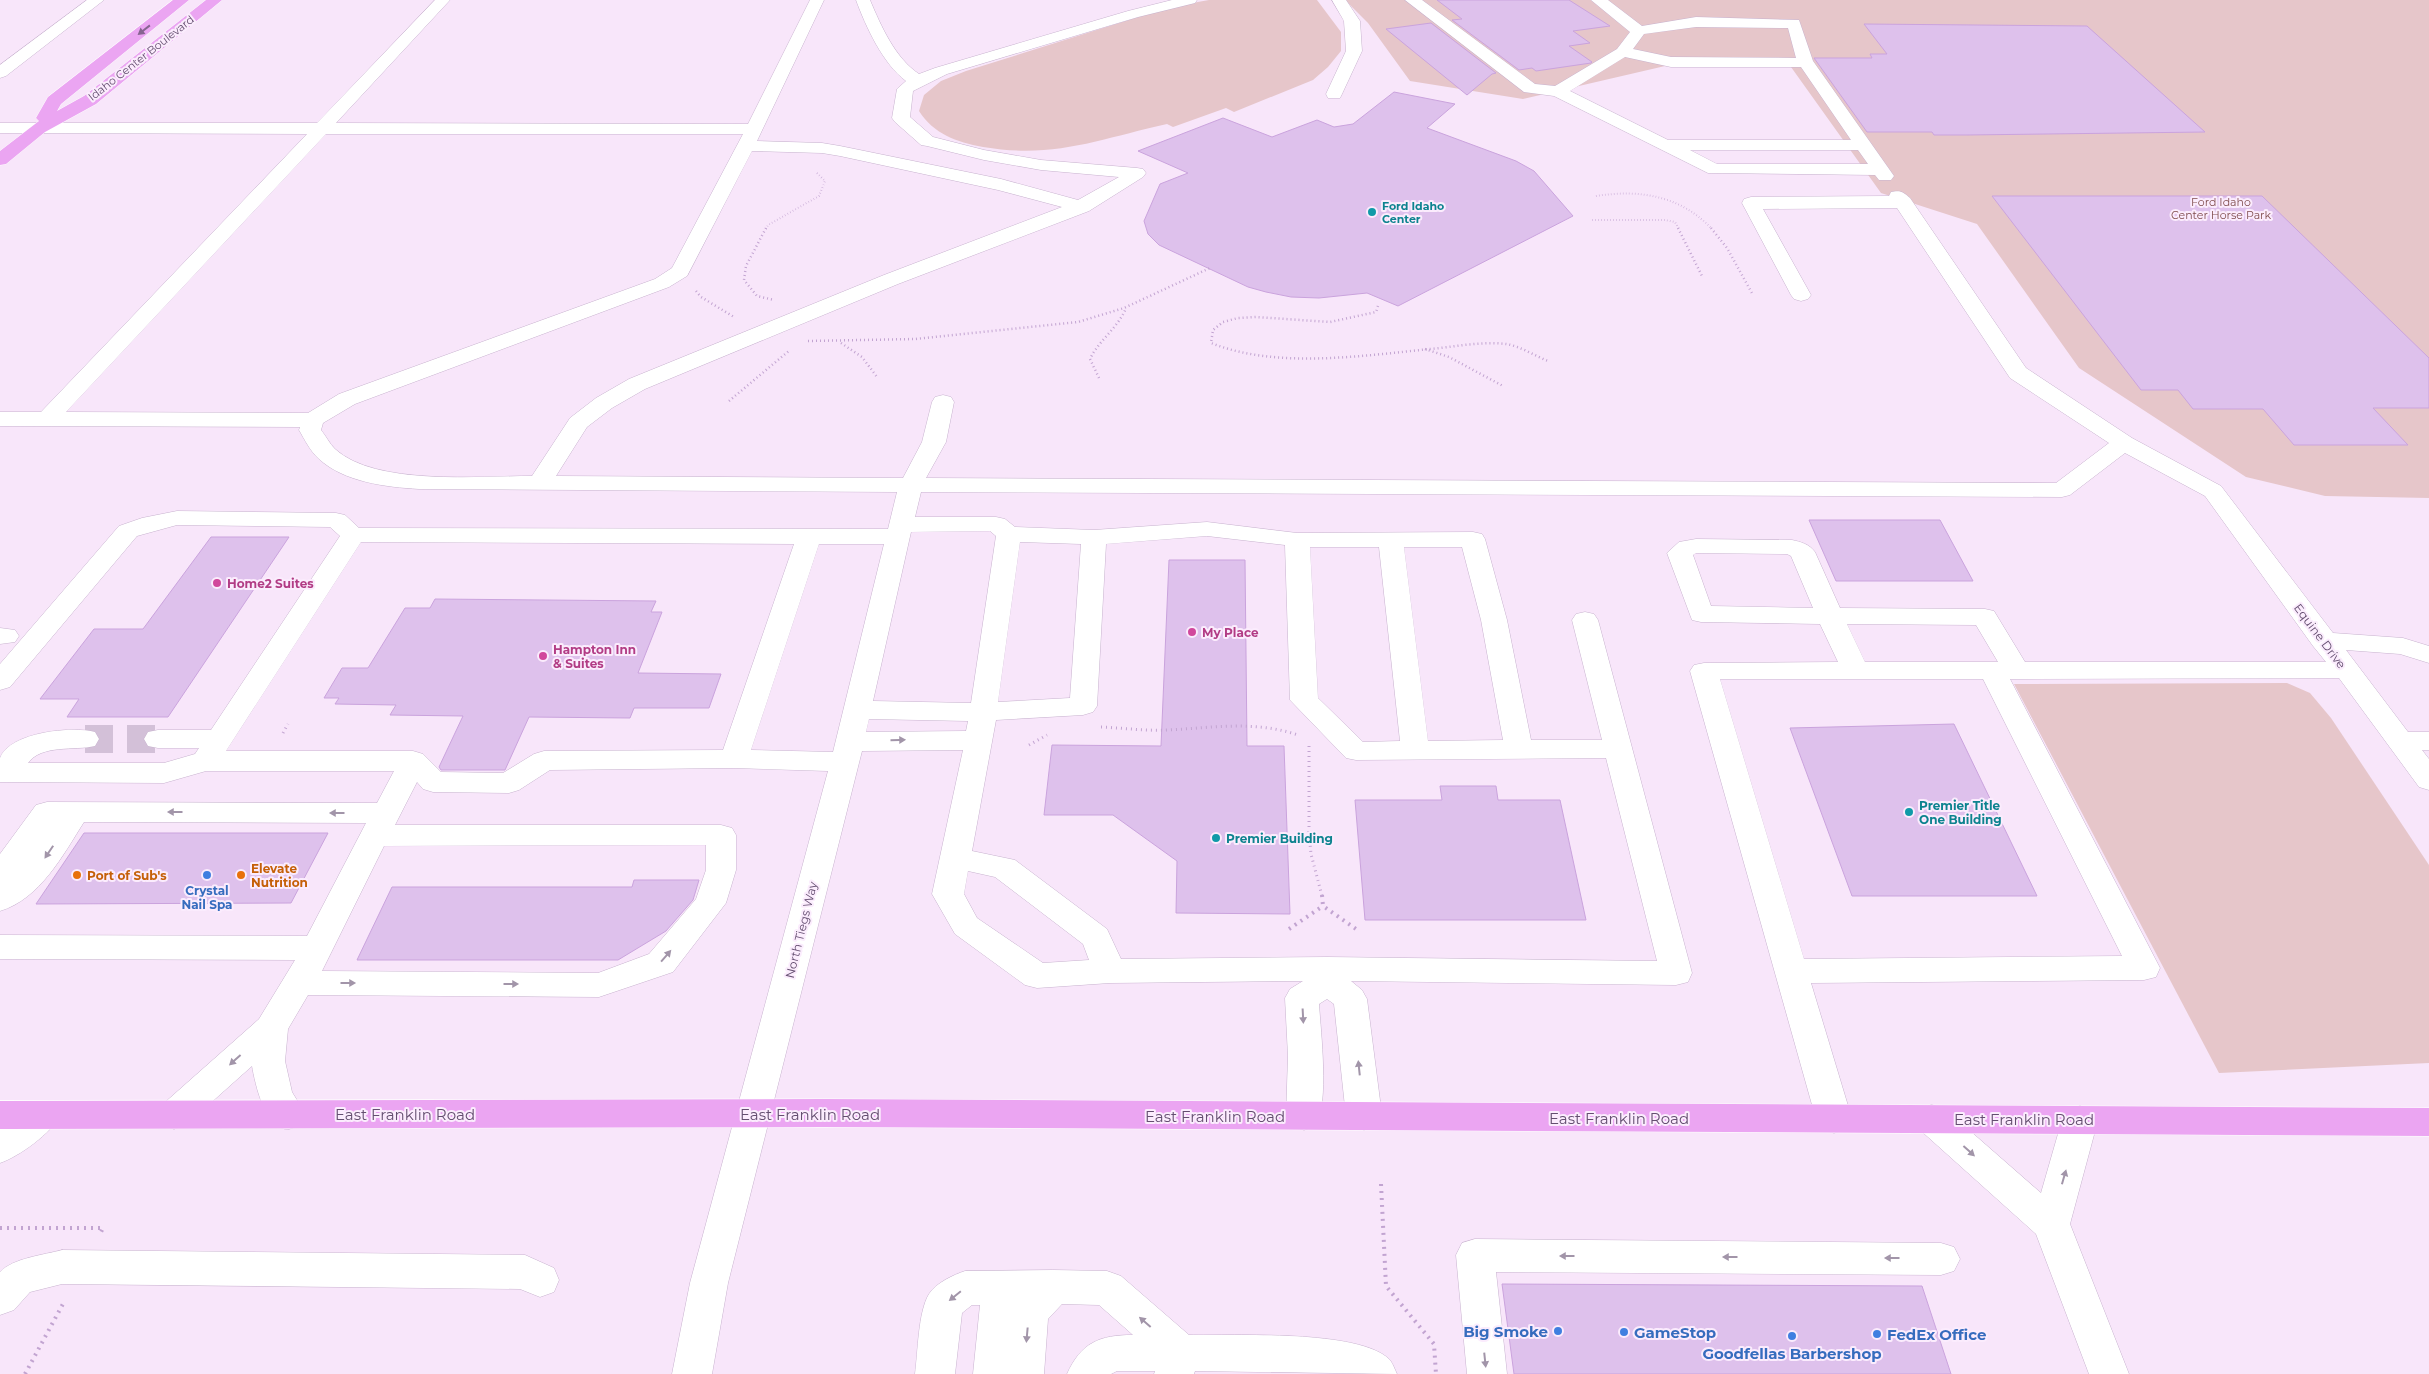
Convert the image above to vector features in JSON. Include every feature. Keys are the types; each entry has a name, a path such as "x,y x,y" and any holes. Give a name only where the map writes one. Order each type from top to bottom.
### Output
{"main road":[{"name":"Idaho Center Boulevard","path":"39,128 54,101 182,0"},
{"name":"Idaho Center Boulevard","path":"0,160 39,128 90,100 215,0"},
{"name":"East Franklin Road","path":"0,1115 753,1114 2429,1122"}],"street":[{"path":"0,73 97,0"},
{"path":"47,418 443,0"},
{"path":"0,419 313,420 347,399 662,283 680,272 750,138 817,0"},
{"path":"863,0 874,28 903,70 917,81"},
{"path":"540,482 578,422 604,403 637,384 926,266 1082,207 1113,190 1137,173 1041,165 984,155 927,141 901,118 905,89 917,81 941,71 1133,14 1190,0"},
{"path":"1334,94 1354,51 1352,21 1339,0"},
{"path":"1412,0 1530,88 1558,91 1714,170 1882,173"},
{"path":"1598,0 1639,31"},
{"path":"1784,8 1794,23 1805,61 1882,173"},
{"path":"1558,91 1623,52 1639,31 1696,22 1794,23"},
{"path":"1623,52 1671,62 1795,64 1805,61"},
{"path":"0,128 322,128 750,138 822,148 1000,185 1082,207"},
{"path":"1665,145 1862,145"},
{"path":"313,420 310,430 327,455 359,472 393,480 432,483 2062,490 2124,443 2018,373 1900,199 1883,192 1874,179 1882,173"},
{"path":"1800,295 1751,203 1900,199"},
{"name":"North Tiegs Way","path":"692,1374 709,1283 847,752 910,486 934,442 943,402"},
{"name":"Equine Drive","path":"2124,443 2213,491 2322,640 2429,780"},
{"path":"0,681 128,531 151,523 177,518 336,520 353,535 809,537 996,524 1009,534 1094,537 1207,529 1297,540 1473,539 1494,620 1519,749"},
{"path":"1009,534 981,726 948,894 966,926 1037,976 1110,971 1328,975 1676,973 1585,620"},
{"path":"2,772 164,773 212,750 353,535"},
{"path":"734,759 809,537"},
{"path":"158,739 212,750 413,761 433,782 509,783 544,761 734,759 847,752 1083,706 1094,537"},
{"path":"1391,539 1416,750"},
{"path":"1297,540 1304,700 1356,751 1618,749"},
{"path":"1791,971 2144,968 2004,670 1984,617 1830,616 1701,614 1680,553 1688,547 1696,546 1786,546 1798,549 1802,552 1830,616 1856,671"},
{"path":"2322,640 2403,646 2429,655"},
{"path":"1834,1119 1704,671 2346,670"},
{"path":"857,710 981,726"},
{"path":"2,772 24,748 53,741 85,739"},
{"path":"2399,741 2429,741"},
{"path":"174,1115 271,1028 300,983 413,761"},
{"path":"0,900 6,898 39,867 61,812"},
{"path":"0,876 61,812 721,836 721,870 710,903 661,962 599,985 300,983"},
{"path":"955,858 1004,868 1096,937 1110,971"},
{"path":"0,947 317,948"},
{"path":"1304,1116 1305,1056 1302,998 1328,975"},
{"path":"1328,975 1350,999 1364,1116"},
{"path":"271,1028 268,1061 274,1095 288,1115"},
{"path":"0,1148 43,1115"},
{"path":"1932,1119 2051,1224 2109,1374"},
{"path":"2051,1224 2080,1120"},
{"path":"1487,1374 1475,1256 1941,1259"},
{"path":"0,1298 18,1279 62,1267 525,1272 540,1280"},
{"path":"993,1374 1001,1287"},
{"path":"1024,1374 1029,1312 1053,1287"},
{"path":"935,1374 944,1304 965,1288 1107,1288 1192,1364"},
{"path":"1087,1374 1090,1367 1098,1360 1117,1353 1192,1364 1365,1365 1378,1374"}],"path":[{"path":"811,169 825,182 819,196 768,225 746,266 744,280 757,296 821,309"},
{"path":"1596,196 1617,192 1660,196 1687,207 1722,241 1753,295"},
{"path":"1592,220 1606,222 1664,219 1675,222 1702,276"},
{"path":"696,291 701,297 762,333 800,341 840,343 957,336 1092,319 1126,308 1210,268"},
{"path":"1378,306 1376,312 1349,320 1322,322 1260,316 1242,317 1223,322 1214,328 1210,334 1211,343 1222,350 1252,356 1306,358 1490,343 1508,344 1548,361"},
{"path":"1099,378 1090,359 1094,348 1123,319 1126,308"},
{"path":"729,401 800,341"},
{"path":"840,343 860,354 870,363 877,377"},
{"path":"1423,348 1449,358 1504,386"},
{"path":"1094,727 1164,730 1252,724 1283,729 1304,737 1309,745 1310,782 1307,809 1310,849 1323,892 1323,906"},
{"path":"1323,906 1356,929"},
{"path":"1289,929 1323,906"},
{"path":"1381,1184 1386,1286 1434,1344 1436,1374"},
{"path":"0,1228 103,1228 100,1235"},
{"path":"25,1374 69,1292"}],"green space":[{"path":"1209,0 1317,0 1341,32 1341,51 1328,67 1313,80 1234,112 1226,108 1173,127 1167,124 1076,146 1055,149 1033,151 1009,150 983,147 964,142 946,136 932,126 919,111 924,95 941,81 966,71 1170,7"},
{"name":"Ford Idaho Center Horse Park","path":"1345,0 2429,0 2429,498 2325,496 2246,477 2079,368 1977,224 1881,193 1791,67 1678,63 1523,99 1410,81 1368,23"},
{"path":"2287,683 2310,693 2331,718 2429,865 2429,1063 2219,1073 2014,684"}],"building":[{"path":"1437,0 1569,0 1610,26 1573,31 1590,43 1569,46 1591,63 1536,71 1532,68 1519,70 1452,20 1462,19"},
{"path":"1431,23 1496,73 1492,74 1467,95 1386,29"},
{"path":"1864,24 2087,26 2205,132 1934,135 1932,132 1867,132 1814,58 1872,58 1870,54 1887,54"},
{"name":"Ford Idaho Center","path":"1394,92 1455,104 1427,128 1516,161 1534,171 1573,216 1398,306 1367,293 1319,298 1291,297 1248,287 1159,245 1148,234 1144,221 1160,184 1188,173 1138,151 1223,118 1272,137 1317,120 1334,127 1353,124"},
{"path":"1992,196 2262,196 2429,358 2429,408 2373,408 2408,445 2294,445 2263,409 2193,409 2178,390 2141,390"},
{"path":"1809,520 1940,520 1973,581 1836,581"},
{"name":"Home2 Suites","path":"211,537 289,537 168,717 67,717 79,699 40,699 94,629 143,629"},
{"name":"Premier Building","path":"1169,560 1245,560 1247,746 1284,746 1290,914 1176,913 1177,861 1113,815 1044,815 1052,745 1161,746"},
{"name":"Hampton Inn & Suites","path":"435,599 656,601 651,612 662,612 638,673 721,674 709,708 634,708 630,718 529,717 505,770 441,770 439,767 463,716 390,715 396,705 335,704 339,698 324,698 342,668 368,668 405,608 430,608"},
{"name":"Premier Title One Building","path":"1954,724 2037,896 1852,896 1790,728"},
{"path":"1440,786 1496,786 1498,800 1560,800 1586,920 1365,920 1355,800 1442,800"},
{"path":"84,833 328,833 291,903 36,904"},
{"path":"634,880 699,880 693,900 666,931 618,960 357,960 392,887 632,887"},
{"path":"1502,1284 1922,1286 1951,1374 1514,1374"}],"tunnel":[{"path":"85,739 158,739"}],"place":[{"name":"Ford Idaho Center","path":"1372,212"},
{"name":"Home2 Suites","path":"217,583"},
{"name":"My Place","path":"1192,632"},
{"name":"Hampton Inn & Suites","path":"543,656"},
{"name":"Premier Title One Building","path":"1909,812"},
{"name":"Premier Building","path":"1216,838"},
{"name":"Port of Sub's","path":"77,875"},
{"name":"Crystal Nail Spa","path":"207,875"},
{"name":"Elevate Nutrition","path":"241,875"},
{"name":"Big Smoke","path":"1558,1331"},
{"name":"GameStop","path":"1624,1332"},
{"name":"FedEx Office","path":"1877,1334"},
{"name":"Goodfellas Barbershop","path":"1792,1336"}]}
